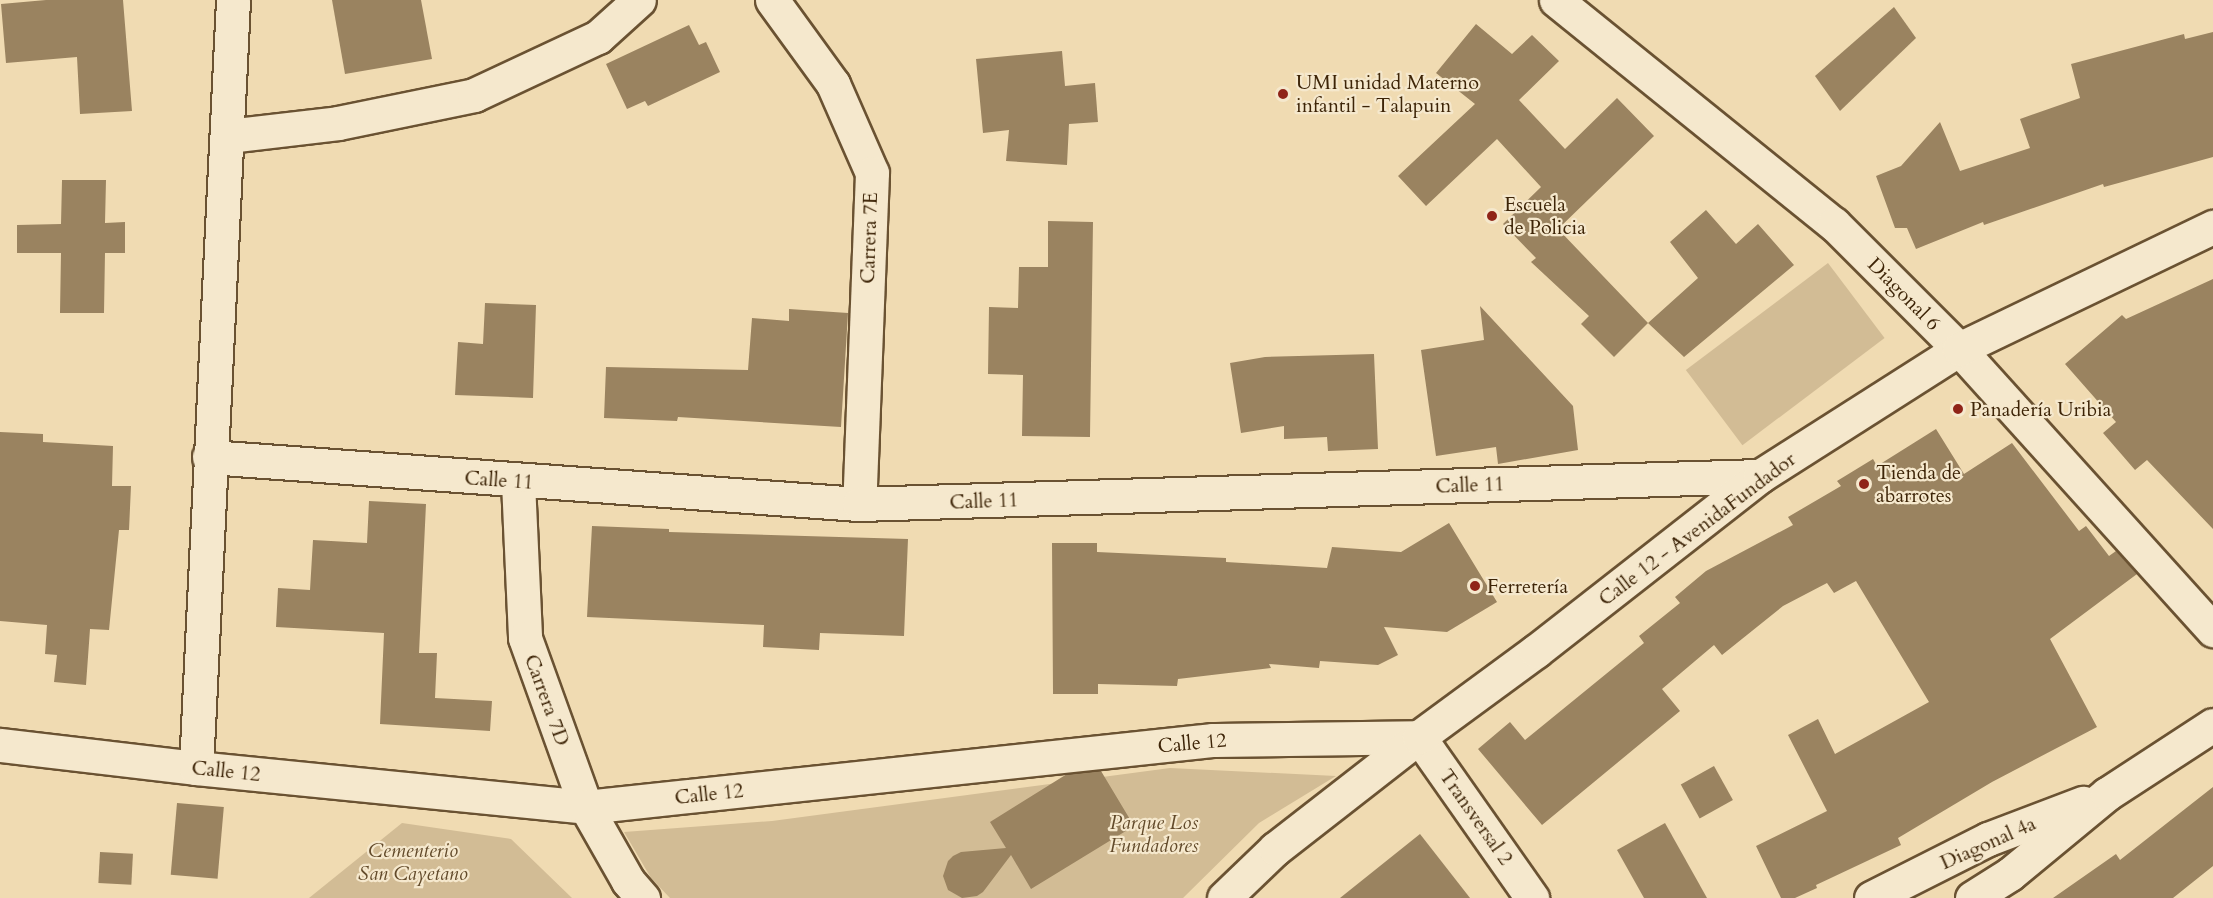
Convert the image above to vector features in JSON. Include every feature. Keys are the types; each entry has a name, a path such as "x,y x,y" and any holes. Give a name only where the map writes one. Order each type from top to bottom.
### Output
{"street":[{"path":"196,768 209,457 228,136 233,0"},
{"path":"228,136 338,123 474,95 598,37 639,0"},
{"name":"Carrera 7E","path":"772,0 833,84 872,173 859,504"},
{"name":"Diagonal 6","path":"1556,0 1834,224 1959,349 2213,630"},
{"name":"Calle 12 - AvenidaFundador","path":"1224,898 1275,849 1419,737 1536,651 1760,476 1959,349 2213,227"},
{"name":"Calle 11","path":"209,457 518,482 859,504 1760,476"},
{"name":"Carrera 7D","path":"518,482 525,638 586,807 628,881 644,898"},
{"name":"Diagonal 4a","path":"1972,898 2010,874 2107,794 2213,725"},
{"name":"Calle 12","path":"0,745 196,768 586,807 1213,740 1419,737"},
{"name":"Transversal 2","path":"1419,737 1532,898"},
{"name":"Diagonal 4a","path":"1872,898 1988,839 2107,794"}],"green space":[{"path":"1828,263 1885,338 1742,445 1686,370"},
{"name":"Parque Los Fundadores","path":"1170,768 1336,776 1259,823 1183,898 670,898 651,878 624,832 772,821"},
{"name":"Cementerio San Cayetano","path":"402,823 511,839 572,898 309,898"}],"building":[{"path":"46,0 123,0 132,111 80,114 77,57 6,63 1,4"},
{"path":"332,0 421,0 432,59 345,74"},
{"path":"1894,7 1916,38 1840,111 1815,76"},
{"path":"1476,24 1512,54 1532,35 1559,61 1519,100 1565,149 1617,98 1654,136 1558,229 1648,323 1614,357 1581,324 1589,316 1531,262 1536,258 1503,224 1541,187 1497,139 1426,206 1398,176 1475,104 1436,73"},
{"path":"689,25 699,45 706,42 720,72 648,106 645,101 627,109 606,64"},
{"path":"2213,32 2213,157 2104,187 2103,184 1984,225 1983,222 1916,249 1907,228 1895,228 1876,176 1901,166 1940,122 1960,171 2030,148 2020,119 2080,98 2071,64 2184,34 2185,39"},
{"path":"1062,51 1065,86 1095,83 1098,122 1069,124 1067,165 1006,161 1009,130 983,133 976,59"},
{"path":"62,180 106,180 105,223 125,222 125,253 105,253 104,313 60,313 61,253 17,253 17,225 61,224"},
{"path":"1706,210 1736,244 1758,224 1794,265 1684,357 1648,323 1698,278 1670,242"},
{"path":"1048,221 1093,222 1090,437 1022,436 1023,375 988,374 989,307 1018,308 1019,267 1048,267"},
{"path":"2213,279 2213,529 2147,460 2135,470 2103,433 2116,422 2065,364 2122,315 2126,319"},
{"path":"485,303 536,305 533,398 455,395 458,342 483,344"},
{"path":"1480,306 1573,406 1578,450 1498,464 1496,447 1436,456 1421,350 1484,340"},
{"path":"789,309 848,313 841,427 678,417 677,421 604,418 606,367 748,370 752,318 789,321"},
{"path":"1374,354 1378,449 1328,451 1327,437 1284,439 1284,426 1241,433 1230,363 1265,357"},
{"path":"1936,429 1964,474 2012,443 2079,531 2086,526 2109,556 2116,551 2137,574 2050,639 2097,727 1992,782 1898,838 1901,845 1816,885 1817,888 1795,898 1781,898 1756,846 1827,811 1788,735 1818,719 1835,754 1929,702 1856,581 1834,593 1827,583 1783,606 1722,655 1714,645 1662,689 1680,711 1542,825 1478,749 1510,722 1525,740 1644,643 1639,636 1680,603 1675,597 1706,571 1793,525 1788,517 1841,486 1837,481 1873,459 1877,466"},
{"path":"0,432 43,434 43,442 113,446 112,486 131,486 129,530 119,530 109,630 90,629 86,685 54,682 57,655 45,654 47,625 0,621"},
{"path":"369,501 426,504 419,653 437,653 435,698 492,701 490,731 380,724 384,633 276,627 278,588 310,590 313,540 367,543"},
{"path":"1449,523 1497,602 1447,632 1384,627 1398,655 1378,665 1320,661 1319,668 1269,664 1271,668 1178,679 1177,686 1098,684 1098,694 1053,694 1052,543 1097,543 1097,552 1226,558 1226,562 1327,568 1332,547 1401,552"},
{"path":"592,526 669,529 669,532 908,539 904,636 820,633 819,650 763,647 764,625 587,617"},
{"path":"1714,766 1733,800 1700,819 1681,784"},
{"path":"1101,771 1134,826 1031,889 1011,855 983,892 977,896 962,898 948,890 943,876 948,861 953,856 961,852 1006,848 990,822 1067,774"},
{"path":"2213,787 2213,866 2173,898 2053,898 2116,854 2120,860"},
{"path":"177,803 224,807 218,879 171,875"},
{"path":"1665,823 1707,898 1644,898 1617,850"},
{"path":"1420,834 1470,898 1340,898"},
{"path":"100,852 133,854 131,885 98,883"}],"place":[{"name":"UMI unidad Materno infantil - Talapuin","path":"1283,94"},
{"name":"Escuela de Policia","path":"1492,216"},
{"name":"Panadería Uribia","path":"1958,409"},
{"name":"Tienda de abarrotes","path":"1864,484"},
{"name":"Ferretería","path":"1475,586"}]}
